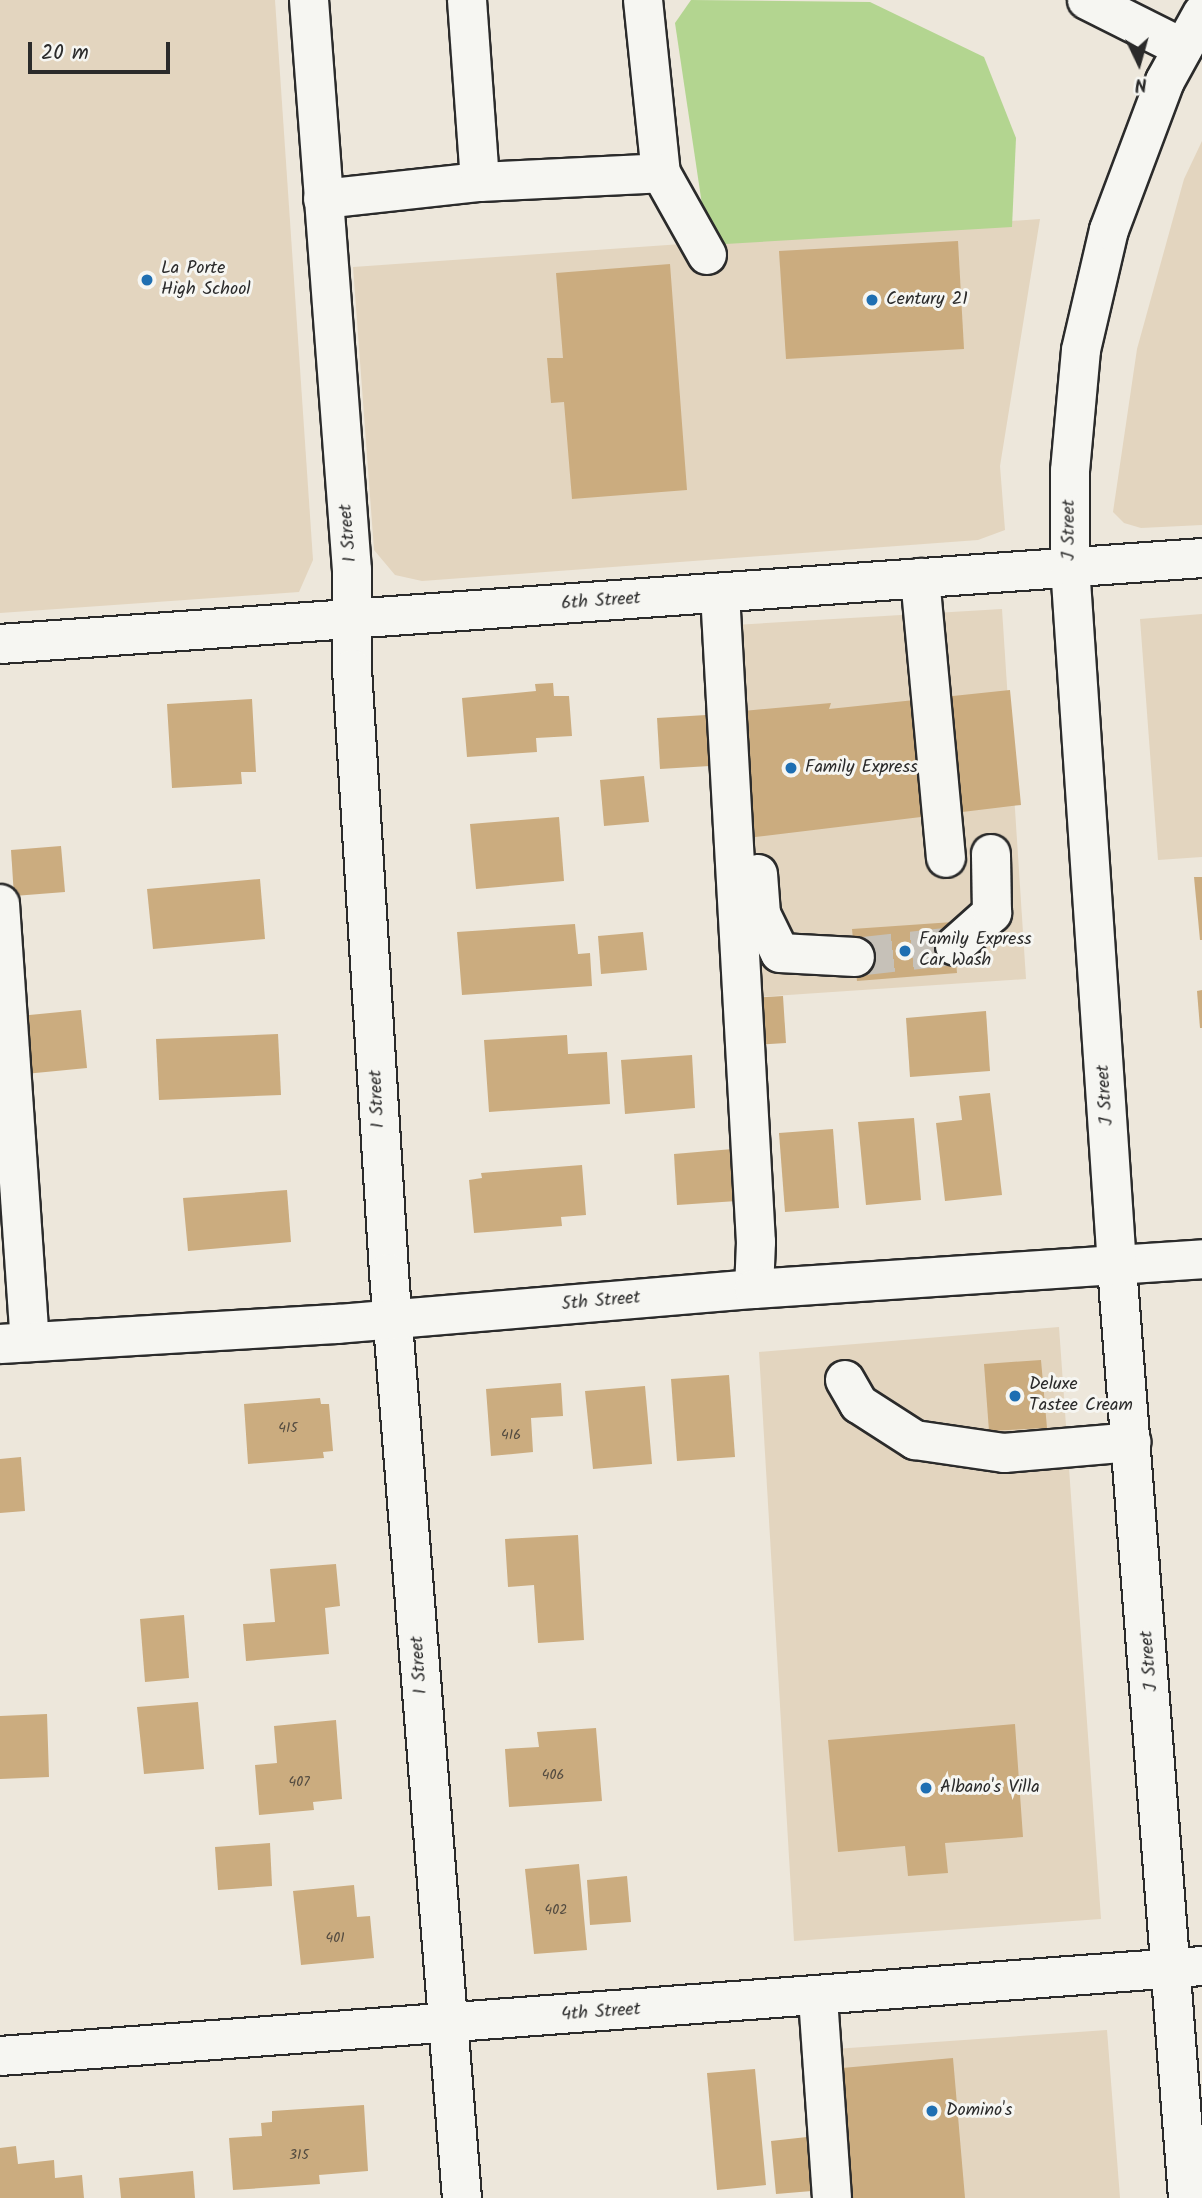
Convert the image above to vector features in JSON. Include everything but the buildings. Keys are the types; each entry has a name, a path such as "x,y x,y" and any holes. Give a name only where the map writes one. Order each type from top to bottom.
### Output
{"street":[{"name":"I Street","path":"309,0 352,620 393,1319 462,2198"},
{"path":"467,0 480,182"},
{"path":"643,0 661,173 708,255"},
{"path":"1087,0 1183,48"},
{"name":"J Street","path":"1188,2198 1187,1968 1132,1442 1117,1266 1070,566 1070,471 1081,349 1109,230 1166,81 1202,14"},
{"path":"323,199 480,182 661,173"},
{"name":"6th Street","path":"0,644 1202,558"},
{"path":"920,578 946,858"},
{"path":"720,593 756,1242 754,1289"},
{"path":"955,946 992,913 991,854"},
{"path":"758,873 761,915 780,953 855,957"},
{"path":"0,904 15,1343"},
{"name":"5th Street","path":"15,1343 393,1319 754,1289 1202,1259"},
{"path":"845,1380 859,1404 915,1440 1004,1453 1132,1442"},
{"name":"4th Street","path":"0,2056 818,1998 1187,1968"},
{"path":"818,1998 832,2198"}],"shaded area":[{"name":"La Porte High School","path":"0,0 275,0 313,560 299,592 0,613"},
{"path":"1202,141 1202,525 1141,528 1124,523 1113,512 1137,349 1184,179"},
{"path":"1040,219 1000,466 1005,530 978,540 422,581 395,575 374,550 353,267"},
{"path":"1002,609 1026,979 729,999 701,627"},
{"path":"1202,614 1202,857 1158,860 1140,619"},
{"path":"1059,1327 1101,1919 794,1941 759,1352"},
{"path":"1107,2030 1120,2198 816,2198 806,2051"}],"green space":[{"path":"691,0 870,2 984,57 1016,138 1012,227 708,245 675,23"}],"tunnel":[{"path":"855,957 955,946"}],"place":[{"name":"La Porte High School","path":"147,280"},
{"name":"Century 21","path":"872,300"},
{"name":"Family Express","path":"791,768"},
{"name":"Family Express Car Wash","path":"905,951"},
{"name":"Deluxe Tastee Cream","path":"1015,1396"},
{"name":"Albano's Villa","path":"926,1788"},
{"name":"Domino's","path":"932,2111"}]}
